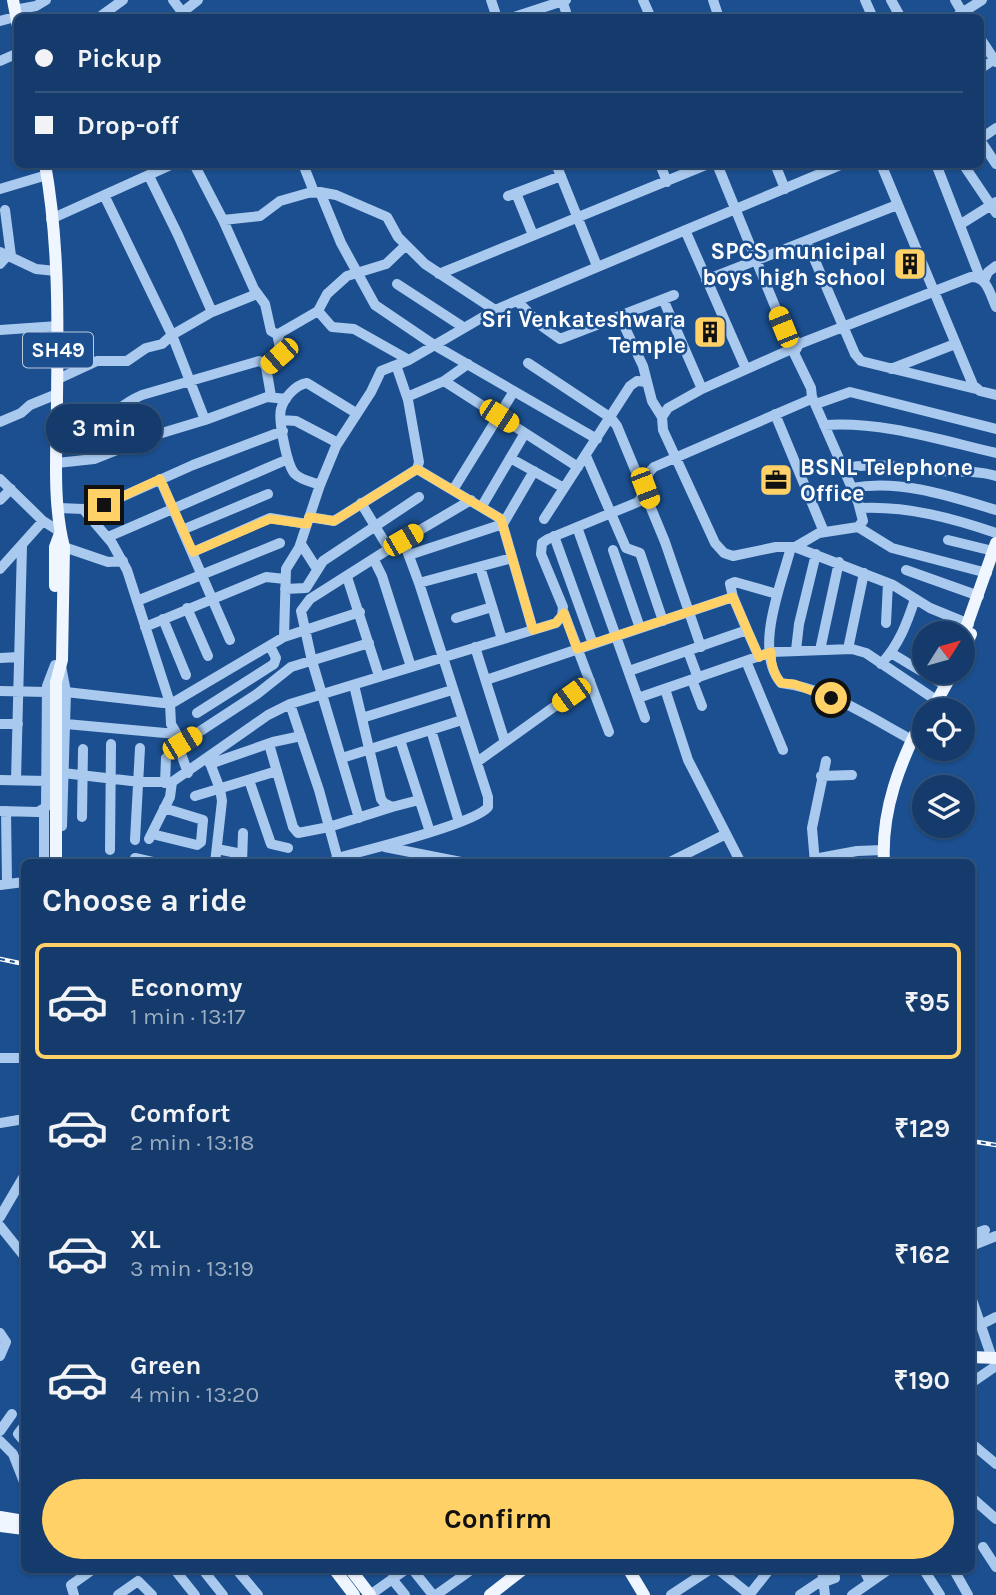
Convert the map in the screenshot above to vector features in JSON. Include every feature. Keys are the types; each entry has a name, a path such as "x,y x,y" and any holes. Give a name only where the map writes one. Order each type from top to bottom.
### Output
{"main road":[{"name":"SH49","path":"46,170 56,271 58,326 57,463 61,538 55,547 58,859"},
{"path":"974,621 991,571 995,547"},
{"path":"970,621 991,571"},
{"path":"883,856 887,809 912,740"},
{"path":"890,859 896,798 912,757"},
{"path":"975,1358 995,1361"},
{"path":"0,1517 21,1520"},
{"path":"0,1526 21,1529"},
{"path":"337,1573 354,1595"},
{"path":"355,1573 370,1595"},
{"path":"478,1595 506,1573"},
{"path":"490,1595 518,1573"},
{"path":"631,1573 643,1595"}],"street":[{"path":"0,21 46,0"},
{"path":"104,14 123,0"},
{"path":"179,14 198,0"},
{"path":"533,14 564,0"},
{"path":"964,14 982,0"},
{"path":"984,44 995,60"},
{"path":"984,145 996,163"},
{"path":"51,219 165,168"},
{"path":"196,168 257,293 267,308 271,331 278,335"},
{"path":"305,168 374,305 435,345 597,439"},
{"path":"558,168 597,266"},
{"path":"662,168 667,182"},
{"path":"439,274 699,168"},
{"path":"720,168 785,331 798,346"},
{"path":"777,168 785,189"},
{"path":"284,637 288,564 300,544 338,443 371,392 379,373 409,360 495,310 834,168"},
{"path":"883,168 932,291 976,389"},
{"path":"940,168 982,279 996,307"},
{"path":"961,224 994,206 966,168"},
{"path":"0,189 46,170"},
{"path":"149,176 212,312"},
{"path":"533,235 512,194 561,176"},
{"path":"223,220 256,217 280,201 317,192 336,195 387,217 398,237 439,274 495,310"},
{"path":"105,197 172,335 205,420"},
{"path":"706,280 897,205"},
{"path":"0,264 6,254 5,210"},
{"path":"685,230 746,369"},
{"path":"807,242 842,327 858,358 996,395"},
{"path":"278,335 318,311 330,291 350,274 390,262 406,245"},
{"path":"6,254 36,269 56,271"},
{"path":"982,279 996,266"},
{"path":"662,417 668,408 702,389 842,327 971,276 982,279"},
{"path":"397,284 463,327"},
{"path":"58,379 97,361 127,361 146,348 162,344 172,335 212,312 257,293"},
{"path":"517,301 543,327 560,339 674,295"},
{"path":"663,299 702,389"},
{"path":"318,311 332,327 354,328 409,360"},
{"path":"620,317 643,366 652,401 662,417 663,430 719,549 733,556 776,547 793,547 839,562 888,583 930,608 962,621"},
{"path":"0,330 58,326"},
{"path":"266,367 281,354 278,335"},
{"path":"891,369 955,344"},
{"path":"798,346 794,353 861,508 863,521 858,527"},
{"path":"103,455 102,431 121,406 142,395 259,361 266,367 271,396"},
{"path":"528,363 611,418 617,426 645,488 701,647"},
{"path":"407,397 444,381 468,364"},
{"path":"193,552 270,519 334,521 417,469 419,462 407,397 397,365"},
{"path":"444,381 578,467"},
{"path":"544,519 633,383 647,382"},
{"path":"320,485 295,474 288,459 281,420 286,399 296,387 307,383 356,412"},
{"path":"453,489 514,391"},
{"path":"609,732 540,551 544,541 638,502 643,496 650,471 676,457 814,400 850,392 996,429"},
{"path":"0,422 57,394"},
{"path":"57,463 88,461 152,436 271,396 286,399"},
{"path":"775,414 824,532"},
{"path":"281,420 296,421 338,443"},
{"path":"824,425 852,424 886,428 996,453"},
{"path":"59,508 100,507 160,479 283,431"},
{"path":"482,506 525,433"},
{"path":"586,456 626,548 640,553 663,621"},
{"path":"510,458 564,488"},
{"path":"108,537 288,459"},
{"path":"843,468 874,464 996,475"},
{"path":"417,469 498,515 503,524 533,630"},
{"path":"410,555 503,524 534,471"},
{"path":"0,479 61,538 108,562 123,561"},
{"path":"160,479 230,640"},
{"path":"852,488 881,484 950,496 996,510"},
{"path":"0,500 11,489"},
{"path":"183,530 268,494"},
{"path":"145,627 266,576 285,584 306,588 323,561 419,497"},
{"path":"359,818 300,616 306,602 471,500"},
{"path":"361,503 389,549"},
{"path":"861,508 919,511 996,533"},
{"path":"83,509 108,537 123,561 170,703 172,724 179,738 180,751 188,772"},
{"path":"0,569 43,521"},
{"path":"577,527 645,718"},
{"path":"912,740 831,698 794,684 781,683 771,666 771,623 793,547 824,532 858,527 892,548 991,571"},
{"path":"554,536 593,644"},
{"path":"336,859 430,832 481,814 488,807 488,797 477,762 403,540"},
{"path":"948,540 995,547"},
{"path":"137,601 280,543"},
{"path":"300,544 317,569"},
{"path":"16,780 22,546"},
{"path":"613,550 640,628"},
{"path":"796,650 799,624 816,554"},
{"path":"419,583 512,558"},
{"path":"374,560 382,576 411,667"},
{"path":"820,650 839,562"},
{"path":"480,567 502,639"},
{"path":"906,570 979,596"},
{"path":"848,649 864,573"},
{"path":"347,577 379,676"},
{"path":"759,657 730,586 732,582 778,594"},
{"path":"886,623 888,583"},
{"path":"486,680 733,597"},
{"path":"881,664 891,653 904,629 915,598"},
{"path":"456,618 492,607"},
{"path":"187,608 208,656"},
{"path":"66,692 170,703 187,696 284,637 360,612"},
{"path":"63,773 169,783 209,761 268,715 290,704 556,623 564,613"},
{"path":"163,619 186,675"},
{"path":"629,671 747,630"},
{"path":"66,724 179,738 257,694 291,667 369,643"},
{"path":"197,713 274,664 276,658 270,646"},
{"path":"475,648 505,742"},
{"path":"638,698 771,652 848,649 863,651 921,698"},
{"path":"688,652 702,705"},
{"path":"891,653 912,663"},
{"path":"0,658 19,657"},
{"path":"746,661 783,750"},
{"path":"0,691 18,692 55,676"},
{"path":"55,676 66,692 58,859"},
{"path":"44,859 44,809 47,803 55,676"},
{"path":"477,762 590,681"},
{"path":"354,685 379,793 384,803 392,807"},
{"path":"665,689 688,760 739,859"},
{"path":"362,718 452,690"},
{"path":"290,704 329,827 333,859"},
{"path":"342,758 462,720"},
{"path":"0,724 18,724"},
{"path":"431,730 459,822"},
{"path":"209,761 301,736"},
{"path":"236,738 242,753"},
{"path":"400,740 430,832"},
{"path":"110,850 113,779 111,744"},
{"path":"269,744 295,831 302,834 419,800"},
{"path":"135,840 141,748"},
{"path":"82,817 83,749"},
{"path":"164,808 204,820 201,842 197,845 150,837 164,808 170,797 166,758"},
{"path":"209,761 222,801 216,859"},
{"path":"815,859 812,828 826,761"},
{"path":"195,796 277,771"},
{"path":"821,776 852,775"},
{"path":"0,780 47,781"},
{"path":"249,780 271,844 288,848"},
{"path":"4,884 3,811 38,812 44,809"},
{"path":"217,849 242,858 243,833"},
{"path":"676,859 726,834"},
{"path":"381,846 446,859"},
{"path":"842,858 883,856"},
{"path":"135,858 140,859"},
{"path":"0,1058 21,1058"},
{"path":"0,1123 21,1120"},
{"path":"0,1217 21,1181"},
{"path":"0,1226 21,1252"},
{"path":"975,1234 985,1230"},
{"path":"975,1244 996,1236"},
{"path":"975,1307 991,1338 995,1361 975,1379"},
{"path":"982,1324 996,1317"},
{"path":"0,1333 6,1342 0,1356"},
{"path":"0,1431 12,1414"},
{"path":"0,1441 13,1454 21,1474"},
{"path":"975,1446 996,1464"},
{"path":"975,1500 995,1516"},
{"path":"982,1547 996,1567"},
{"path":"74,1595 71,1585 88,1573"},
{"path":"177,1573 195,1595"},
{"path":"205,1573 223,1595"},
{"path":"240,1573 258,1595"},
{"path":"370,1595 401,1573"},
{"path":"416,1573 434,1595 467,1573"},
{"path":"671,1595 704,1573"},
{"path":"723,1573 750,1595 767,1573"},
{"path":"800,1595 823,1577 837,1577 835,1573"},
{"path":"865,1573 870,1582"},
{"path":"852,1595 884,1573"},
{"path":"926,1573 940,1595"},
{"path":"956,1573 968,1595"},
{"path":"823,1577 825,1595"},
{"path":"392,1579 405,1595"},
{"path":"118,1595 138,1581 152,1595"}],"railway":[{"path":"0,959 21,963"},
{"path":"975,1142 996,1145"}],"place":[{"name":"SPCS municipal boys high school","path":"910,264"},
{"name":"Sri Venkateshwara Temple","path":"710,332"},
{"name":"BSNL Telephone Office","path":"776,480"}],"route":[{"path":"104,505 160,479 193,552 270,519 307,524 309,517 334,521 417,469 501,519 533,630 556,623 564,613 577,649 733,597 759,657 771,652 771,666 778,680 831,698"}]}
